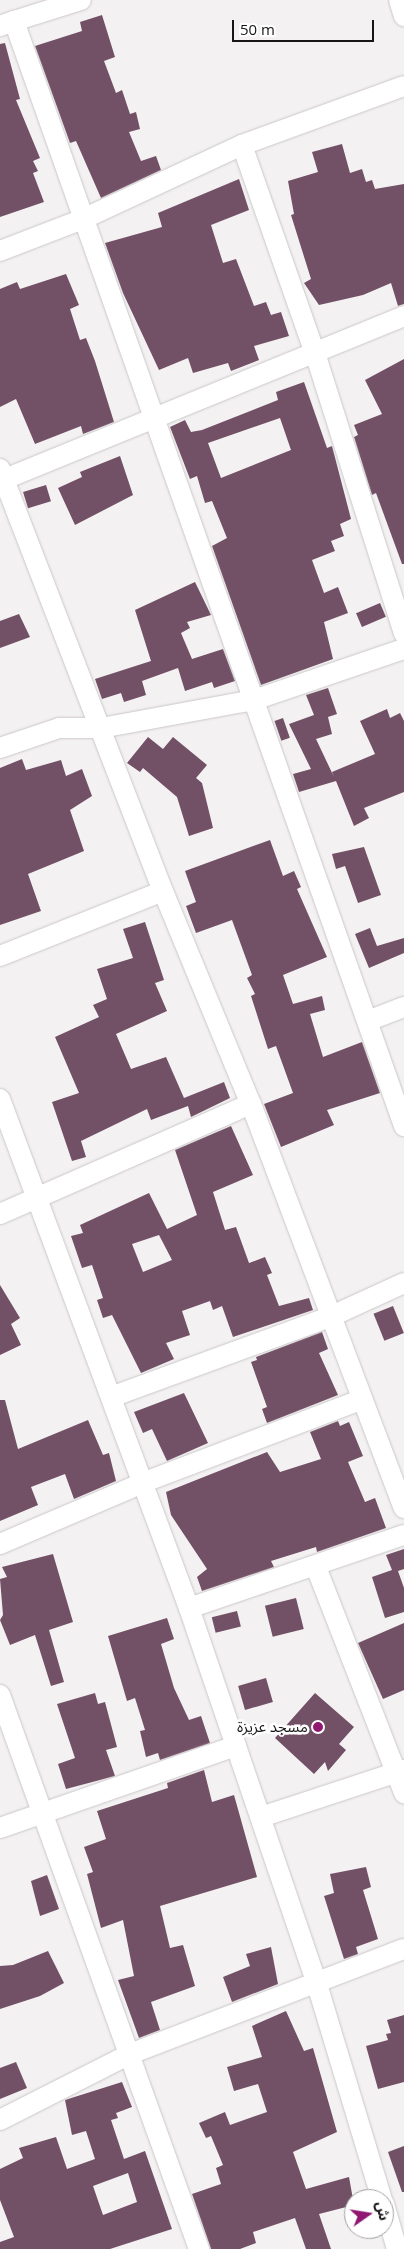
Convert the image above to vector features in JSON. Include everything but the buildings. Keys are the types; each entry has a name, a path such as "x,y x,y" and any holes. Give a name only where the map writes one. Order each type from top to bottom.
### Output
{"street":[{"path":"81,0 7,24 83,219 370,1020 404,1126"},
{"path":"399,0 404,16"},
{"path":"0,251 83,219 242,145 404,86"},
{"path":"242,145 315,353 404,633"},
{"path":"404,316 154,417 1,476 101,728 163,891 251,1104 404,1508"},
{"path":"0,748 59,728 101,728 254,700 404,649"},
{"path":"0,956 163,891"},
{"path":"370,1020 404,1007"},
{"path":"0,1098 189,1608 316,1982 379,2189"},
{"path":"0,1214 251,1104"},
{"path":"111,1397 332,1316 404,1283"},
{"path":"0,1544 142,1483 363,1399"},
{"path":"189,1608 316,1567 404,1535"},
{"path":"316,1567 400,1772 404,1793"},
{"path":"0,1695 199,2249"},
{"path":"0,1828 42,1811 236,1746"},
{"path":"261,1816 400,1772"},
{"path":"0,2120 130,2054 404,1949"}],"place":[{"name":"مسجد عزيزة","path":"318,1727"}]}
